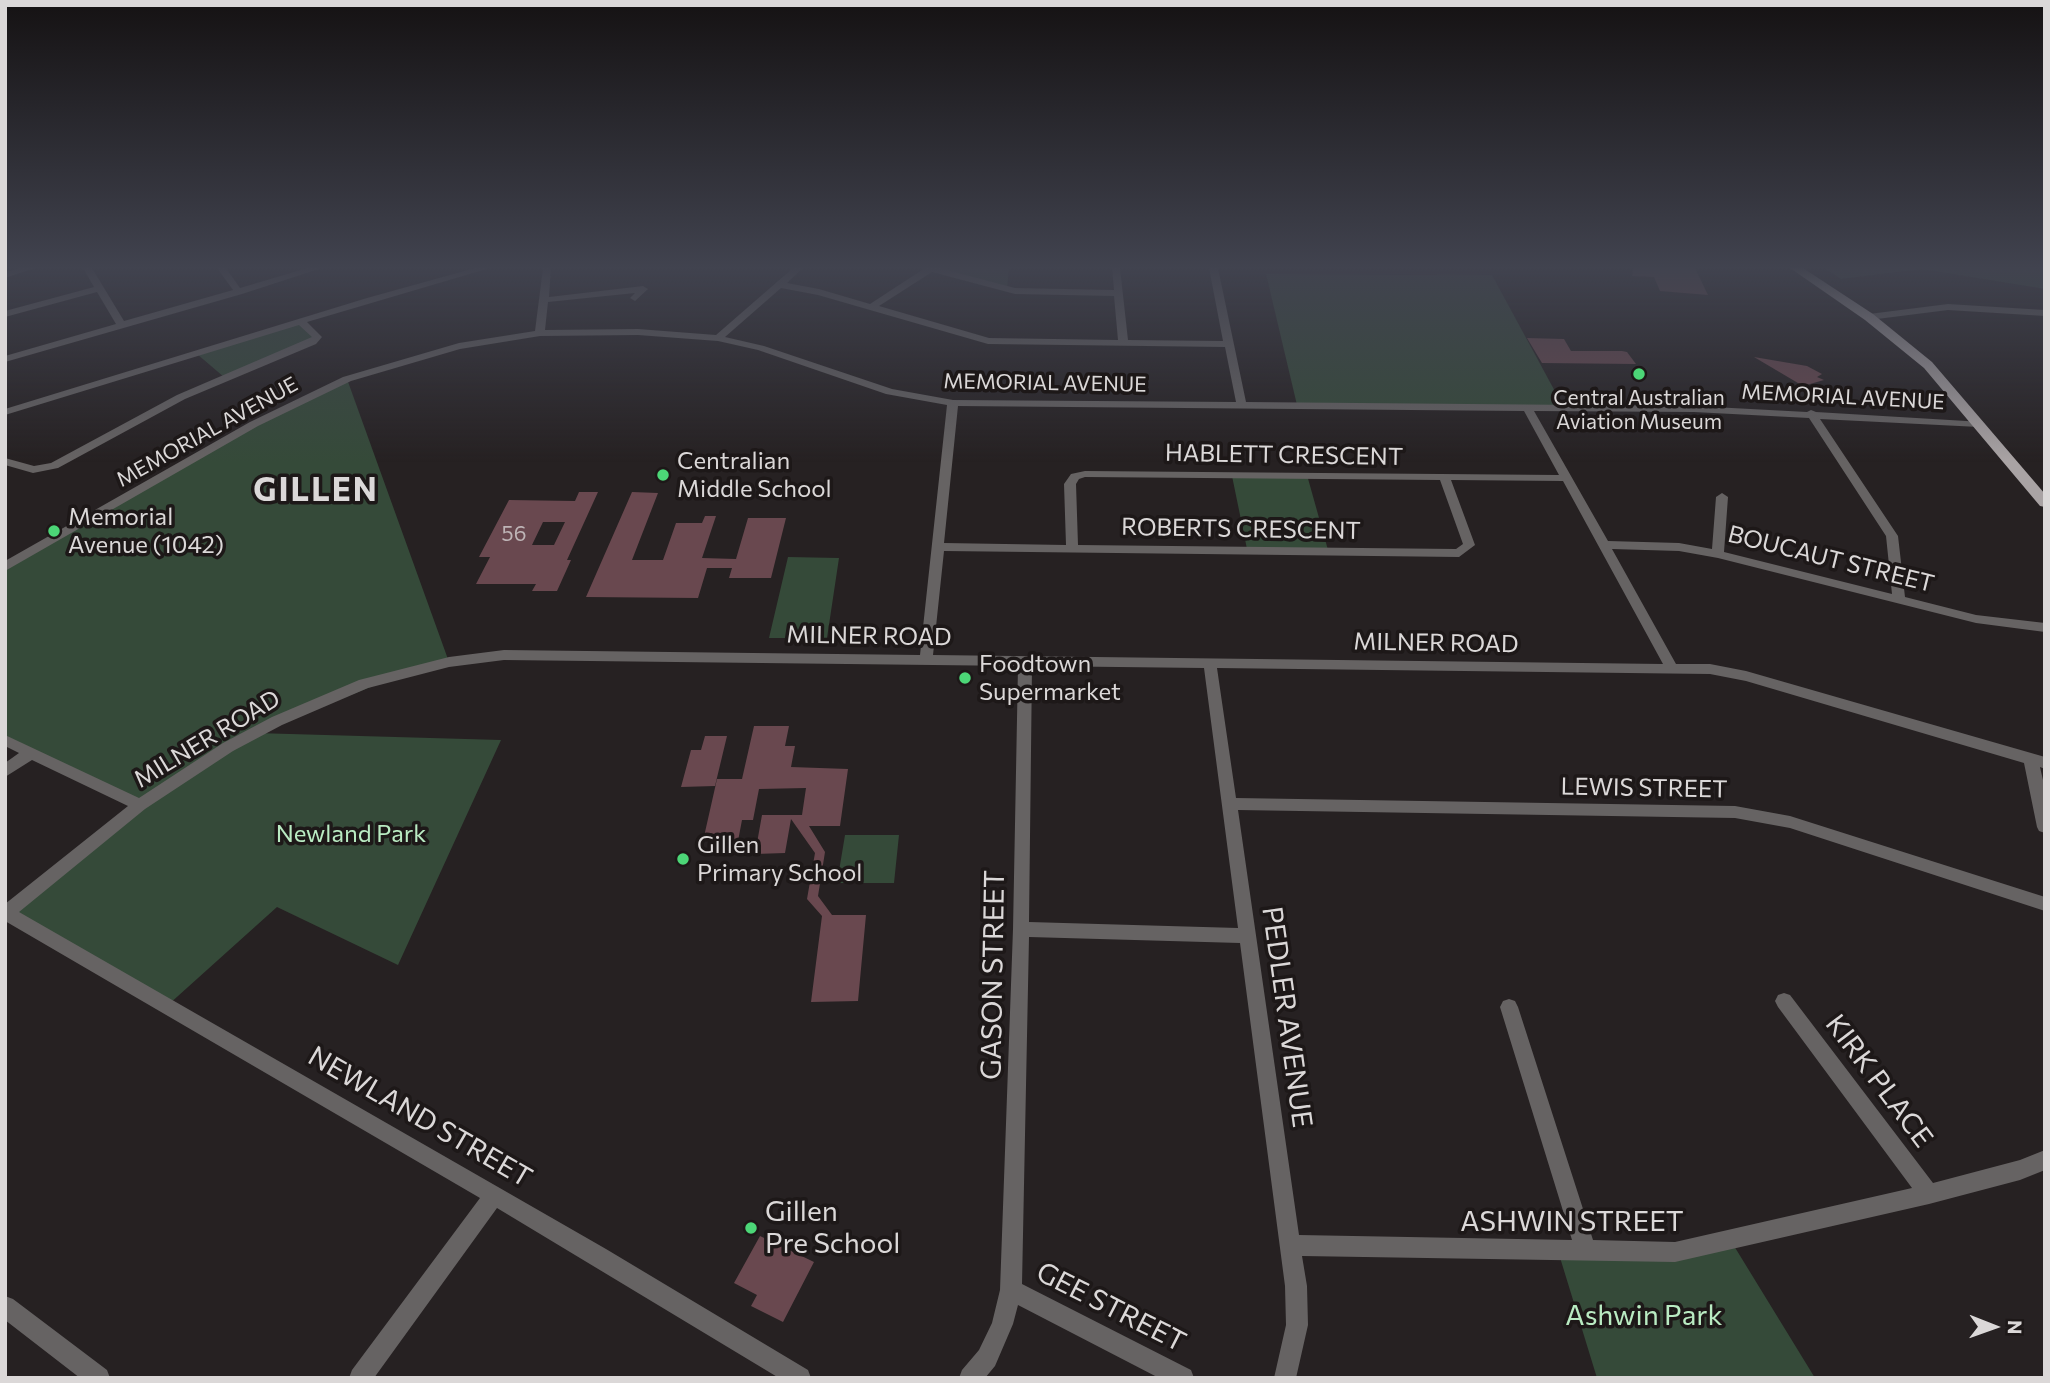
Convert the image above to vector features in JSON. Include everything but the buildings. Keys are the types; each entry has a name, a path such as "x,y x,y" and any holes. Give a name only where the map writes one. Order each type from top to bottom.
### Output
{"main road":[{"path":"1888,333 1928,365 2045,503"}],"street":[{"path":"5,359 99,333"},
{"path":"5,412 270,333"},
{"path":"5,461 33,470 54,466 181,397 313,342 317,337 312,333"},
{"name":"MEMORIAL AVENUE","path":"5,567 254,424 347,379 459,346 540,333 585,333"},
{"name":"MEMORIAL AVENUE","path":"645,333 718,338 761,348 890,392 953,402 1527,407 1811,413 1979,424"},
{"path":"718,338 724,333"},
{"path":"953,333 977,340 1228,344"},
{"path":"1122,333 1123,342"},
{"path":"1226,333 1242,405"},
{"path":"926,659 953,402"},
{"path":"1527,407 1672,668"},
{"path":"1811,413 1892,536 1899,598"},
{"name":"HABLETT CRESCENT","path":"1072,548 1070,484 1075,476 1085,474 1566,478"},
{"name":"ROBERTS CRESCENT","path":"937,547 1459,553 1469,545 1444,478"},
{"path":"1718,554 1722,498"},
{"name":"BOUCAUT STREET","path":"1604,545 1679,547 1718,554 1976,619 2045,628"},
{"name":"MILNER ROAD","path":"6,913 140,805 228,747 314,702 364,684 449,662 538,654 1710,669 1746,676 2038,761"},
{"name":"GASON STREET","path":"1011,1290 1025,660"},
{"name":"PEDLER AVENUE","path":"1210,664 1292,1245 1297,1325 1284,1378"},
{"path":"5,740 140,805"},
{"path":"5,771 31,753"},
{"path":"2038,761 2045,827"},
{"name":"LEWIS STREET","path":"1230,804 1735,811 1790,822 2045,904"},
{"name":"NEWLAND STREET","path":"6,913 494,1195 800,1378"},
{"path":"1021,929 1247,936"},
{"name":"KIRK PLACE","path":"1784,1001 1929,1194"},
{"path":"1509,1007 1586,1251"},
{"name":"ASHWIN STREET","path":"1292,1245 1650,1254 1695,1250 1929,1194 2012,1172 2045,1160"},
{"name":"ASHWIN STREET","path":"2012,1172 2045,1174"},
{"path":"360,1378 494,1195"},
{"path":"970,1378 987,1358 1002,1324 1011,1290"},
{"name":"GEE STREET","path":"1011,1290 1183,1378"},
{"path":"5,1307 99,1378"}],"green space":[{"path":"270,333 312,333 317,337 224,377 197,354"},
{"path":"1280,333 1523,333 1564,408 1297,405"},
{"name":"Newland Park","path":"347,379 449,662 411,671 255,733 501,740 398,965 277,907 168,1005 6,913 140,805 5,740 5,567 254,424"},
{"path":"1307,475 1328,550 1247,549 1232,476"},
{"path":"788,557 839,558 827,638 769,638"},
{"path":"845,835 899,835 894,883 837,883"},
{"name":"Ashwin Park","path":"1731,1241 1815,1378 1597,1378 1558,1251"}],"place":[{"name":"Central Australian Aviation Museum","path":"1639,374"},
{"name":"Centralian Middle School","path":"663,475"},
{"name":"Memorial Avenue (1042)","path":"54,531"},
{"name":"Foodtown Supermarket","path":"965,678"},
{"name":"Gillen Primary School","path":"683,859"},
{"name":"Gillen Pre School","path":"751,1228"}],"district":[{"name":"GILLEN","path":"316,490"}]}
